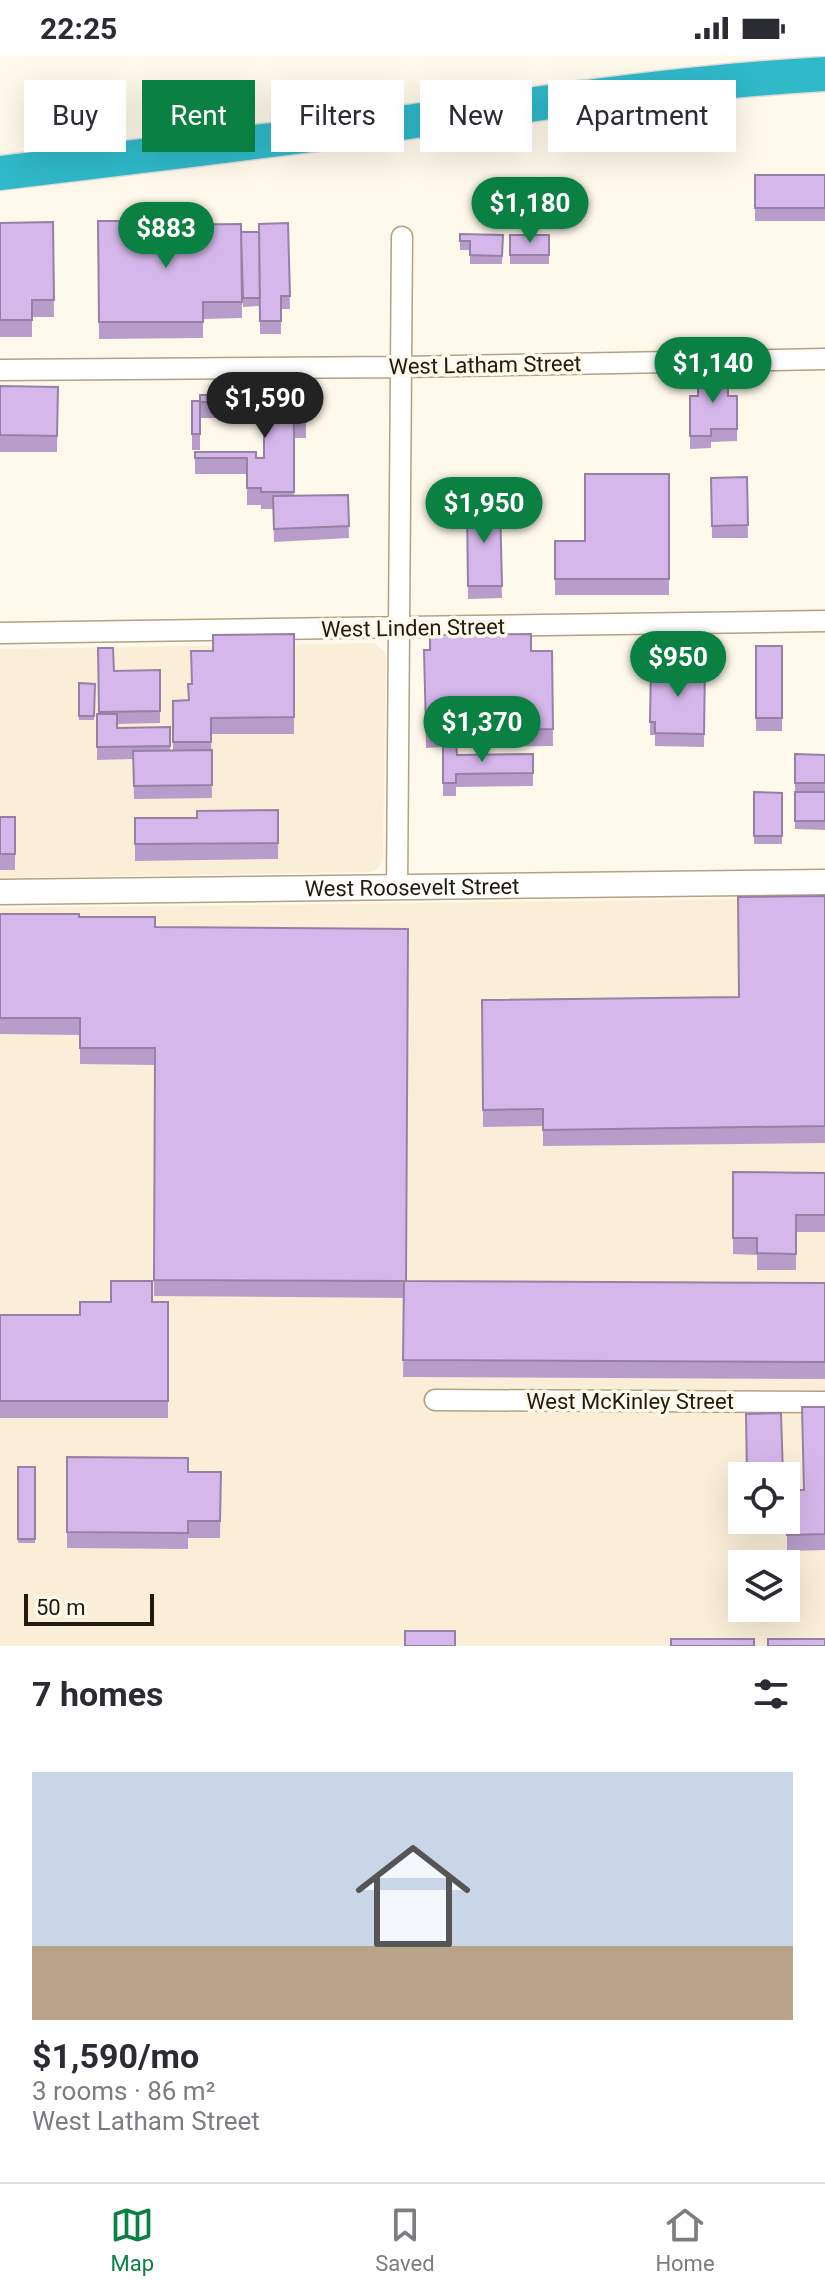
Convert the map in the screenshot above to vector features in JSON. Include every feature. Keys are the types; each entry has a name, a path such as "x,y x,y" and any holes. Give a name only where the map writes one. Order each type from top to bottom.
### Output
{"highway":[{"path":"0,173 343,131 530,103 825,74"}],"street":[{"path":"397,888 402,237"},
{"name":"West Latham Street","path":"0,370 825,359"},
{"name":"West Linden Street","path":"0,633 825,621"},
{"name":"West Roosevelt Street","path":"0,892 825,882"},
{"name":"West McKinley Street","path":"435,1400 825,1402"}],"shaded area":[{"path":"375,643 386,654 383,855 376,870 0,878 0,649"},
{"path":"825,898 825,1646 0,1646 0,908"}],"building":[{"path":"755,175 825,175 825,208 755,208"},
{"path":"98,221 139,221 139,225 241,224 242,302 203,302 203,322 99,322"},
{"path":"53,222 54,300 32,300 32,320 0,320 0,223"},
{"path":"288,223 290,296 281,296 281,321 260,321 259,224"},
{"path":"241,232 259,232 260,298 243,298"},
{"path":"460,234 503,235 502,256 470,255 470,241 460,241"},
{"path":"510,235 549,235 549,255 510,255"},
{"path":"698,372 728,372 728,396 737,396 737,429 711,429 711,436 690,436 690,396 698,396"},
{"path":"0,386 58,387 57,436 0,435"},
{"path":"200,395 294,395 294,400 306,400 306,422 294,422 294,492 261,492 261,488 247,488 247,458 195,458 195,452 256,452 256,458 264,458 264,402 200,402 200,434 192,434 192,401 200,401"},
{"path":"585,474 669,474 669,579 555,579 555,541 585,541"},
{"path":"747,477 748,525 712,526 711,478"},
{"path":"348,495 349,526 274,529 273,496"},
{"path":"500,504 502,586 468,586 467,505"},
{"path":"294,634 294,717 211,718 211,742 173,742 173,701 189,700 191,651 213,651 213,635"},
{"path":"531,634 531,651 552,651 553,729 426,731 424,650 430,650 430,635"},
{"path":"756,646 782,646 782,718 756,718"},
{"path":"98,648 113,648 114,671 160,670 160,711 99,712"},
{"path":"651,665 705,666 704,734 655,733 655,722 650,722"},
{"path":"79,683 95,684 94,716 79,716"},
{"path":"97,714 117,714 117,728 170,727 170,746 97,747"},
{"path":"443,742 456,742 457,755 533,754 533,773 456,774 456,783 443,783"},
{"path":"212,750 212,785 134,786 133,751"},
{"path":"795,754 825,755 825,783 795,783"},
{"path":"754,792 782,793 782,836 754,836"},
{"path":"795,792 825,792 825,821 795,821"},
{"path":"278,810 278,843 135,844 135,818 197,818 197,811"},
{"path":"0,817 15,817 15,854 0,854"},
{"path":"825,896 825,1126 543,1130 543,1109 483,1110 482,1000 739,997 738,897"},
{"path":"0,914 155,917 155,927 408,929 406,1281 825,1283 825,1362 403,1360 404,1281 154,1280 155,1048 80,1048 80,1018 0,1018"},
{"path":"733,1172 825,1173 825,1215 796,1215 796,1254 757,1253 757,1238 733,1238"},
{"path":"111,1281 152,1281 152,1302 168,1302 168,1401 0,1401 0,1315 80,1315 80,1302 111,1302"},
{"path":"802,1407 825,1407 825,1534 787,1535 800,1534 800,1490 804,1490"},
{"path":"781,1413 783,1462 747,1462 746,1414"},
{"path":"67,1457 188,1458 188,1472 221,1472 220,1521 188,1521 188,1533 67,1532"},
{"path":"18,1467 35,1467 35,1539 18,1539"},
{"path":"405,1631 455,1631 455,1646 405,1646"},
{"path":"671,1639 754,1639 754,1646 671,1646"},
{"path":"768,1639 825,1639 825,1646 768,1646"}]}
